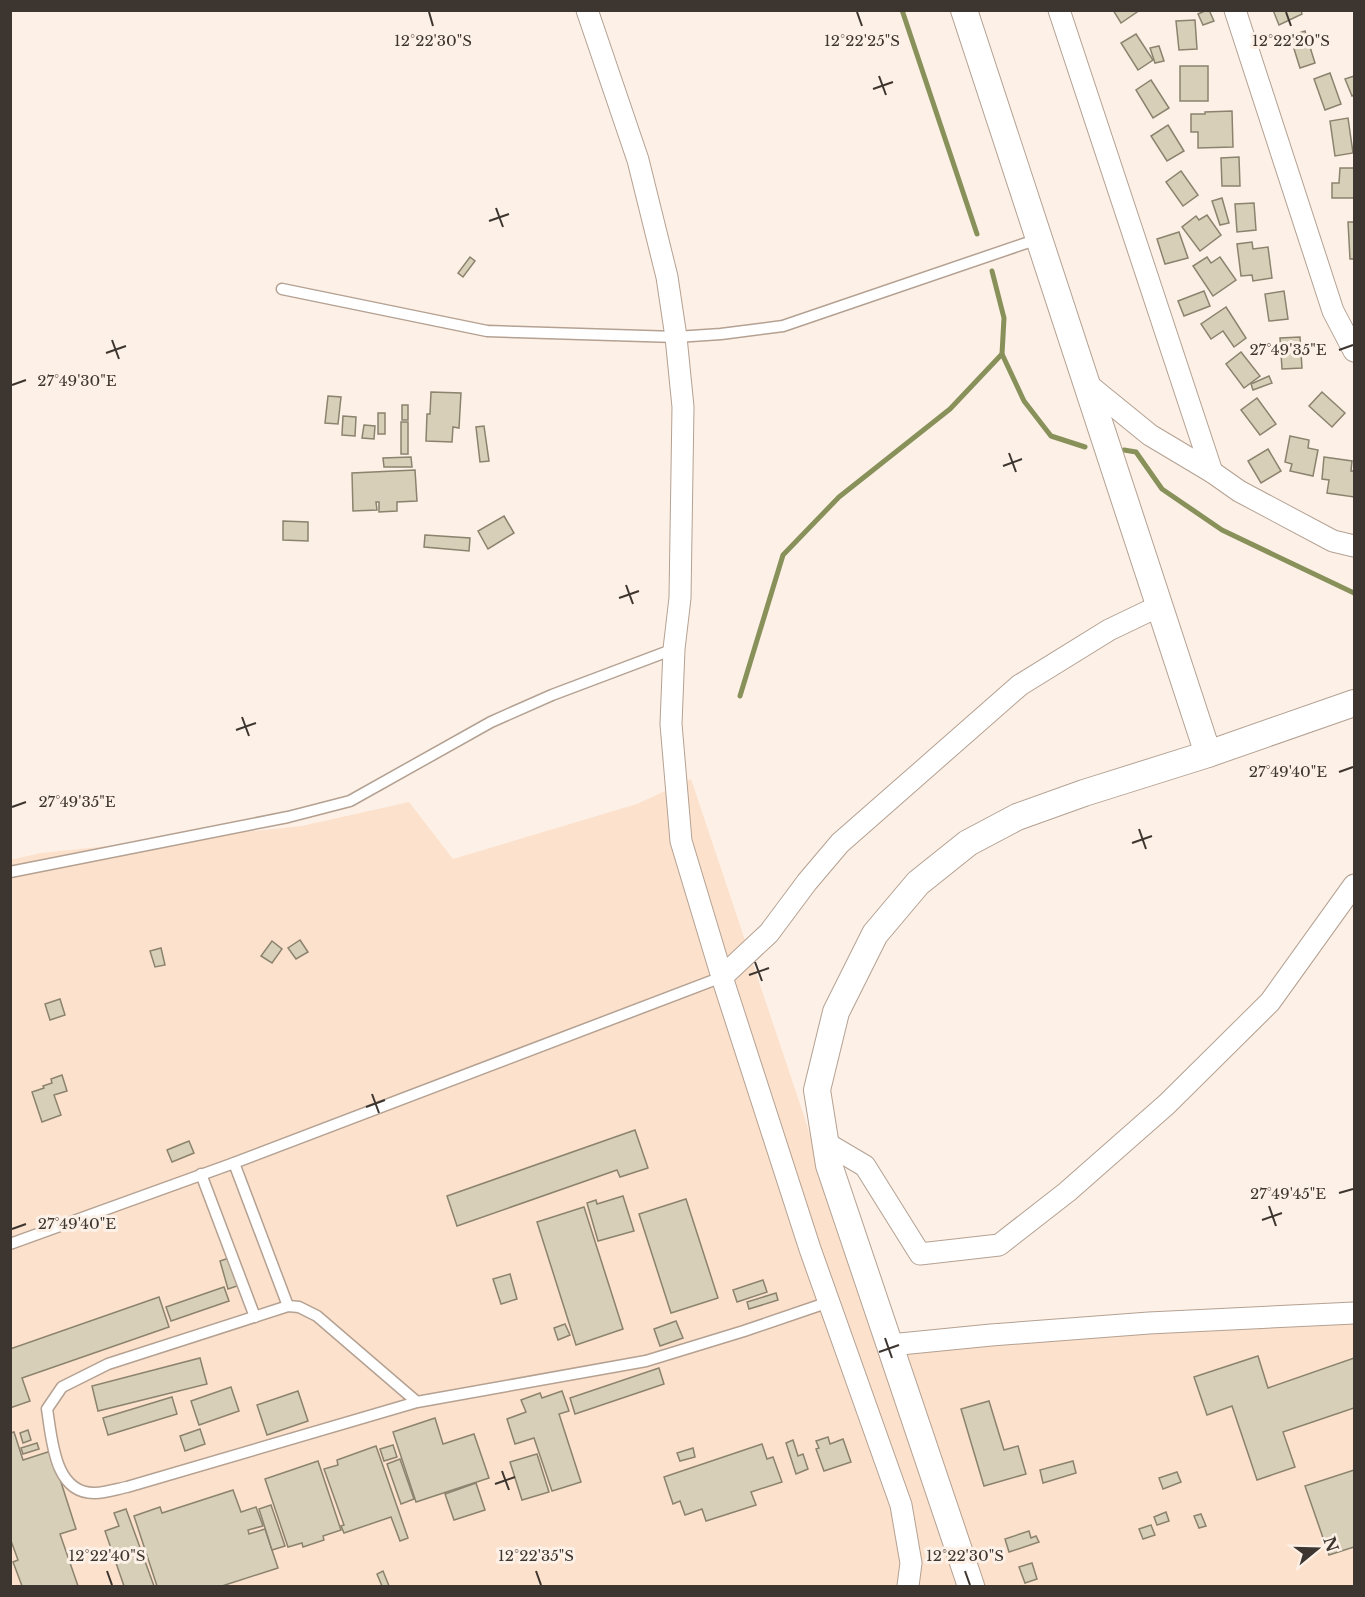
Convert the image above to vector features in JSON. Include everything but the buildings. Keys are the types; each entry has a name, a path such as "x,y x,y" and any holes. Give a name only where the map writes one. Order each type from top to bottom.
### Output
{"street":[{"path":"587,10 638,160 667,277 676,337 682,407 680,598 674,650 671,724 681,841 722,978 810,1249 901,1505 911,1563 908,1587"},
{"path":"964,10 1208,754"},
{"path":"1059,10 1212,472"},
{"path":"1235,10 1333,311 1354,351"},
{"path":"1086,383 1150,435 1247,495 1333,541 1354,546"},
{"path":"722,978 769,933 840,843 1020,685 1109,630 1159,606"},
{"path":"971,1587 829,1165 817,1090 836,1012 875,934 918,884 968,843 1017,817 1354,703"},
{"path":"826,1143 865,1166 920,1254 999,1245 1067,1192 1167,1104 1270,1002 1354,885"},
{"path":"890,1345 1149,1323 1354,1313"}],"lane":[{"path":"282,288 487,331 676,337 783,326 1038,239"},
{"path":"10,872 288,817 350,801 491,722 552,695 674,650"},
{"path":"10,1244 234,1163 722,978"},
{"path":"234,1163 288,1306"},
{"path":"201,1174 255,1317"},
{"path":"417,1402 317,1316 299,1307 288,1306 108,1364 62,1387 47,1409 54,1455 63,1476 77,1491 95,1493 127,1487 417,1402 646,1361 829,1302"}],"shaded area":[{"path":"691,779 803,1113 878,1354 972,1332 1354,1316 1354,1586 11,1586 10,860 41,853 302,826 409,802 453,859 637,804"}],"waterway":[{"path":"902,10 977,234"},
{"path":"740,696 783,555 839,497 950,409 1002,354 1004,318 992,271"},
{"path":"1002,354 1024,401 1051,436 1085,447"},
{"path":"1124,450 1136,452 1162,489 1222,530 1354,593"}]}
